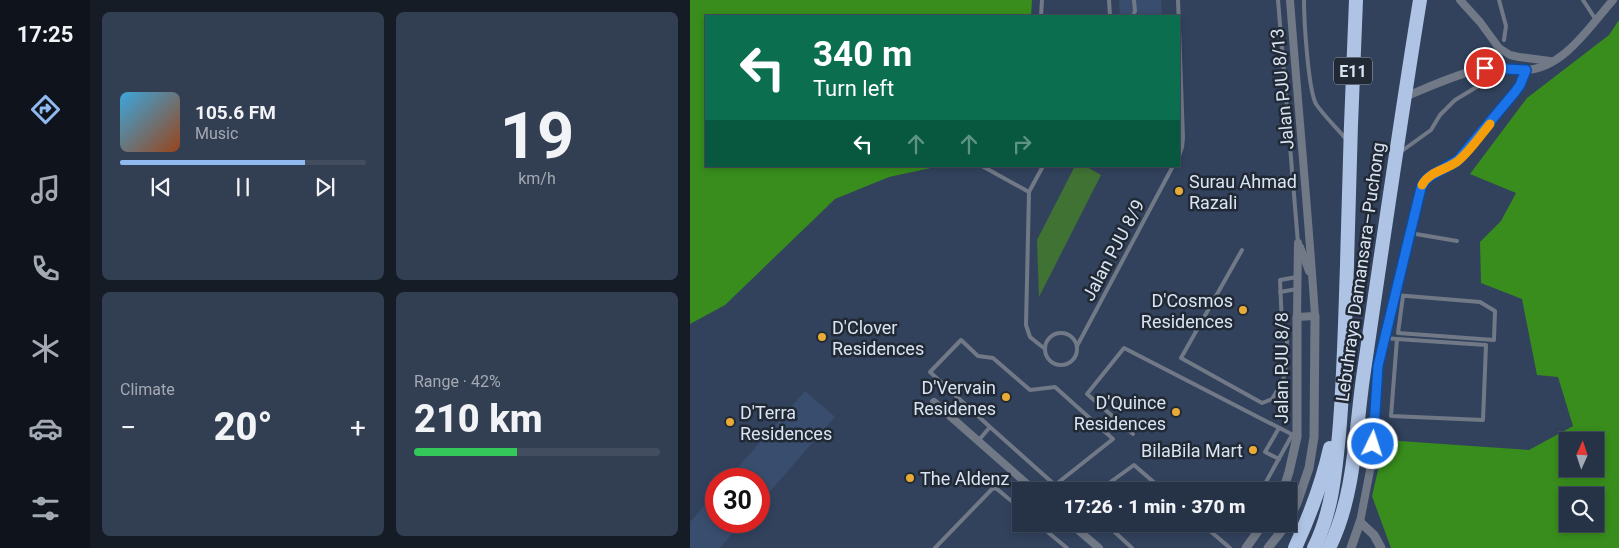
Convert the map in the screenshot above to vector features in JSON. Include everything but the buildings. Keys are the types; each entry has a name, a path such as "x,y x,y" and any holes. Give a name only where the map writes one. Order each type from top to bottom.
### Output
{"highway":[{"name":"Lebuhraya Damansara–Puchong","path":"1314,548 1321,533 1331,497 1344,379 1356,0"},
{"name":"Lebuhraya Damansara–Puchong","path":"1329,548 1344,510 1350,480 1362,382 1420,0"},
{"path":"1295,548 1312,511 1325,472 1344,379"}],"street":[{"name":"Jalan PJU 8/13","path":"1290,0 1313,289"},
{"path":"1460,0 1480,22 1499,48 1519,58 1553,61"},
{"path":"1404,97 1474,70 1496,68 1526,70 1553,61 1577,42 1612,0"},
{"path":"1351,548 1360,522 1372,460 1378,366 1384,338 1399,295 1410,233 1424,182 1437,171 1458,160 1469,149 1515,92 1526,70"},
{"path":"1298,275 1310,236"},
{"path":"1298,243 1308,265 1313,289"},
{"name":"Jalan PJU 8/8","path":"1286,482 1290,472 1295,436 1298,243"},
{"name":"Jalan PJU 8/8","path":"1297,503 1309,468 1314,437 1315,316 1313,289"},
{"path":"1297,317 1315,316"},
{"path":"934,402 1021,482"},
{"path":"1360,522 1374,535 1381,548"},
{"path":"1080,532 1097,547"},
{"path":"1268,548 1281,532"},
{"path":"1246,548 1257,533"}],"lane":[{"path":"1042,0 1042,15"},
{"path":"1109,0 1110,15"},
{"path":"1133,15 1134,0"},
{"path":"1178,0 1178,15"},
{"path":"1278,0 1298,243"},
{"path":"1304,0 1306,42 1311,84 1316,103 1350,143"},
{"path":"1499,0 1506,26 1504,40"},
{"path":"1583,0 1596,20"},
{"path":"1180,61 1180,101 1183,138 1180,153"},
{"path":"1396,155 1431,130 1440,115 1455,100 1485,82 1492,75"},
{"path":"984,167 1029,192"},
{"name":"Jalan PJU 8/9","path":"1042,167 1029,192 1026,325 1030,337 1045,349 1052,363 1063,365 1073,361 1076,356 1077,346 1172,167"},
{"path":"1410,233 1457,241"},
{"path":"1242,250 1181,358 1262,403 1272,399 1283,381 1286,366 1287,338 1282,326 1280,280 1298,275"},
{"path":"1280,292 1297,289"},
{"path":"1399,295 1480,302 1494,311 1494,340 1398,333 1399,295"},
{"path":"1045,349 1049,340 1062,333 1072,337 1077,346"},
{"path":"1384,338 1397,339 1486,346 1483,420 1391,416 1397,339"},
{"path":"961,340 978,356 993,358 1030,390 1056,387 1112,439 1055,485 990,427 930,372 961,340"},
{"path":"1133,434 1087,394 1124,348 1295,436 1266,482"},
{"path":"978,441 990,427"},
{"path":"1279,428 1265,452 1279,459"},
{"path":"1110,482 1134,465 1154,482"},
{"path":"935,548 993,488 1012,501"},
{"path":"1048,532 1067,548"},
{"path":"1115,532 1132,548"},
{"path":"1211,532 1230,548"}],"shaded area":[{"path":"1119,0 1161,0 1162,15 1120,15"},
{"path":"805,391 835,417 770,491 770,468 738,468"},
{"path":"705,505 705,533 733,533 720,548 690,548 690,522"}],"green space":[{"path":"690,0 1032,0 1031,15 705,15 705,167 935,167 889,177 835,199 725,305 690,324"},
{"path":"1619,20 1619,548 1391,548 1372,496 1385,440 1529,450 1559,434 1559,478 1604,478 1604,432 1562,432 1573,426 1558,377 1537,375 1522,299 1481,283 1480,242 1501,221 1516,193 1470,174 1527,98 1609,35"},
{"path":"1074,167 1087,167 1101,175 1039,297 1037,240"}],"slow traffic":[{"path":"1422,185 1437,171 1458,160 1490,124"}],"place":[{"name":"Surau Ahmad Razali","path":"1179,191"},
{"name":"D'Cosmos Residences","path":"1243,310"},
{"name":"D'Clover Residences","path":"822,337"},
{"name":"D'Vervain Residenes","path":"1006,397"},
{"name":"D'Quince Residences","path":"1176,412"},
{"name":"D'Terra Residences","path":"730,422"},
{"name":"BilaBila Mart","path":"1253,450"},
{"name":"The Aldenz","path":"910,478"}],"route":[{"path":"1373,444 1378,366 1421,188 1429,177 1458,160 1474,143 1520,85 1526,70 1485,68"}]}
